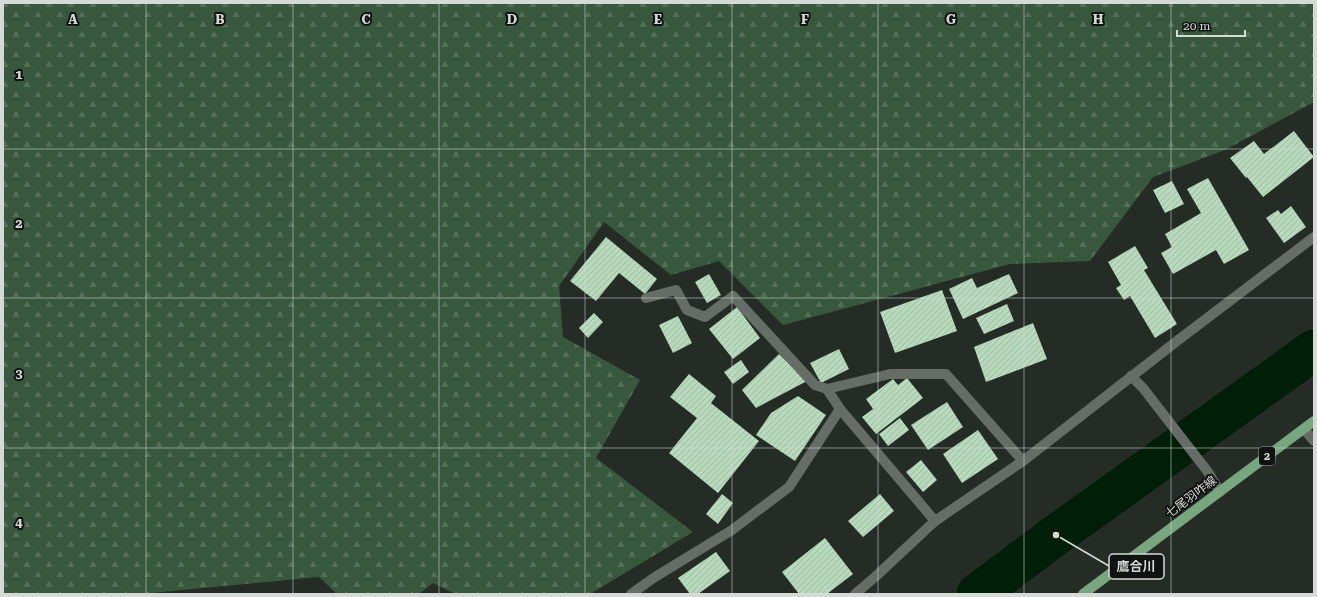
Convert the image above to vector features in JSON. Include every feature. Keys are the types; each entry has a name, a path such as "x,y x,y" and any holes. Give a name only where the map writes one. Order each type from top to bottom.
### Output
{"main road":[{"name":"七尾羽咋線","path":"1083,594 1314,421"}],"street":[{"path":"855,594 935,521 1023,460 1314,237"},
{"path":"646,298 676,290 687,310 705,316 733,296 815,385 827,389 890,374 946,374 1023,460"},
{"path":"1132,376 1208,472 1220,492"},
{"path":"827,389 840,409 935,521"},
{"path":"631,594 655,577 732,530 789,486 840,409"},
{"path":"1304,429 1314,441"}],"green space":[{"path":"3,3 1314,3 1314,102 1225,150 1153,177 1090,261 1010,264 783,325 719,261 671,275 604,222 559,286 563,337 640,380 596,458 693,532 590,594 455,594 433,583 419,594 337,594 319,577 140,594 3,594"}],"building":[{"path":"1294,131 1314,157 1263,197 1230,158 1254,141 1264,154"},
{"path":"1208,178 1249,250 1224,264 1216,250 1173,274 1161,253 1172,247 1165,234 1201,213 1187,189"},
{"path":"1172,181 1184,204 1165,213 1153,190"},
{"path":"1291,206 1306,227 1284,243 1266,218 1278,210 1281,214"},
{"path":"606,237 657,279 645,294 619,273 596,301 570,281"},
{"path":"1135,246 1148,268 1144,270 1177,324 1155,338 1130,296 1124,300 1116,288 1121,285 1108,262"},
{"path":"709,274 721,295 707,303 695,282"},
{"path":"1009,274 1018,293 963,319 949,289 972,278 977,288"},
{"path":"942,290 957,331 895,353 880,312"},
{"path":"1007,304 1014,321 984,334 976,318"},
{"path":"737,307 760,338 733,359 709,329"},
{"path":"594,313 603,322 588,338 579,328"},
{"path":"678,316 692,343 673,353 659,325"},
{"path":"1033,323 1047,359 986,382 974,347"},
{"path":"839,349 849,369 821,383 810,363"},
{"path":"779,354 807,381 756,408 742,390"},
{"path":"741,360 749,372 733,384 724,372"},
{"path":"689,374 716,396 711,403 759,441 718,493 669,453 697,418 670,397"},
{"path":"907,378 923,398 876,434 862,417 873,409 866,399 893,379 898,385"},
{"path":"798,396 826,415 795,461 756,435 771,413"},
{"path":"947,402 963,427 928,450 911,425"},
{"path":"900,418 909,430 888,446 879,434"},
{"path":"978,430 998,459 962,483 943,454"},
{"path":"921,460 937,480 923,492 906,472"},
{"path":"722,494 733,503 718,524 706,514"},
{"path":"880,494 894,511 863,537 848,521"},
{"path":"825,538 853,574 827,594 799,594 782,572"},
{"path":"716,552 730,571 698,594 690,594 678,578"}],"waterway":[{"path":"977,594 1056,535 1314,350"}],"place":[{"name":"鷹合川","path":"1056,535"}]}
